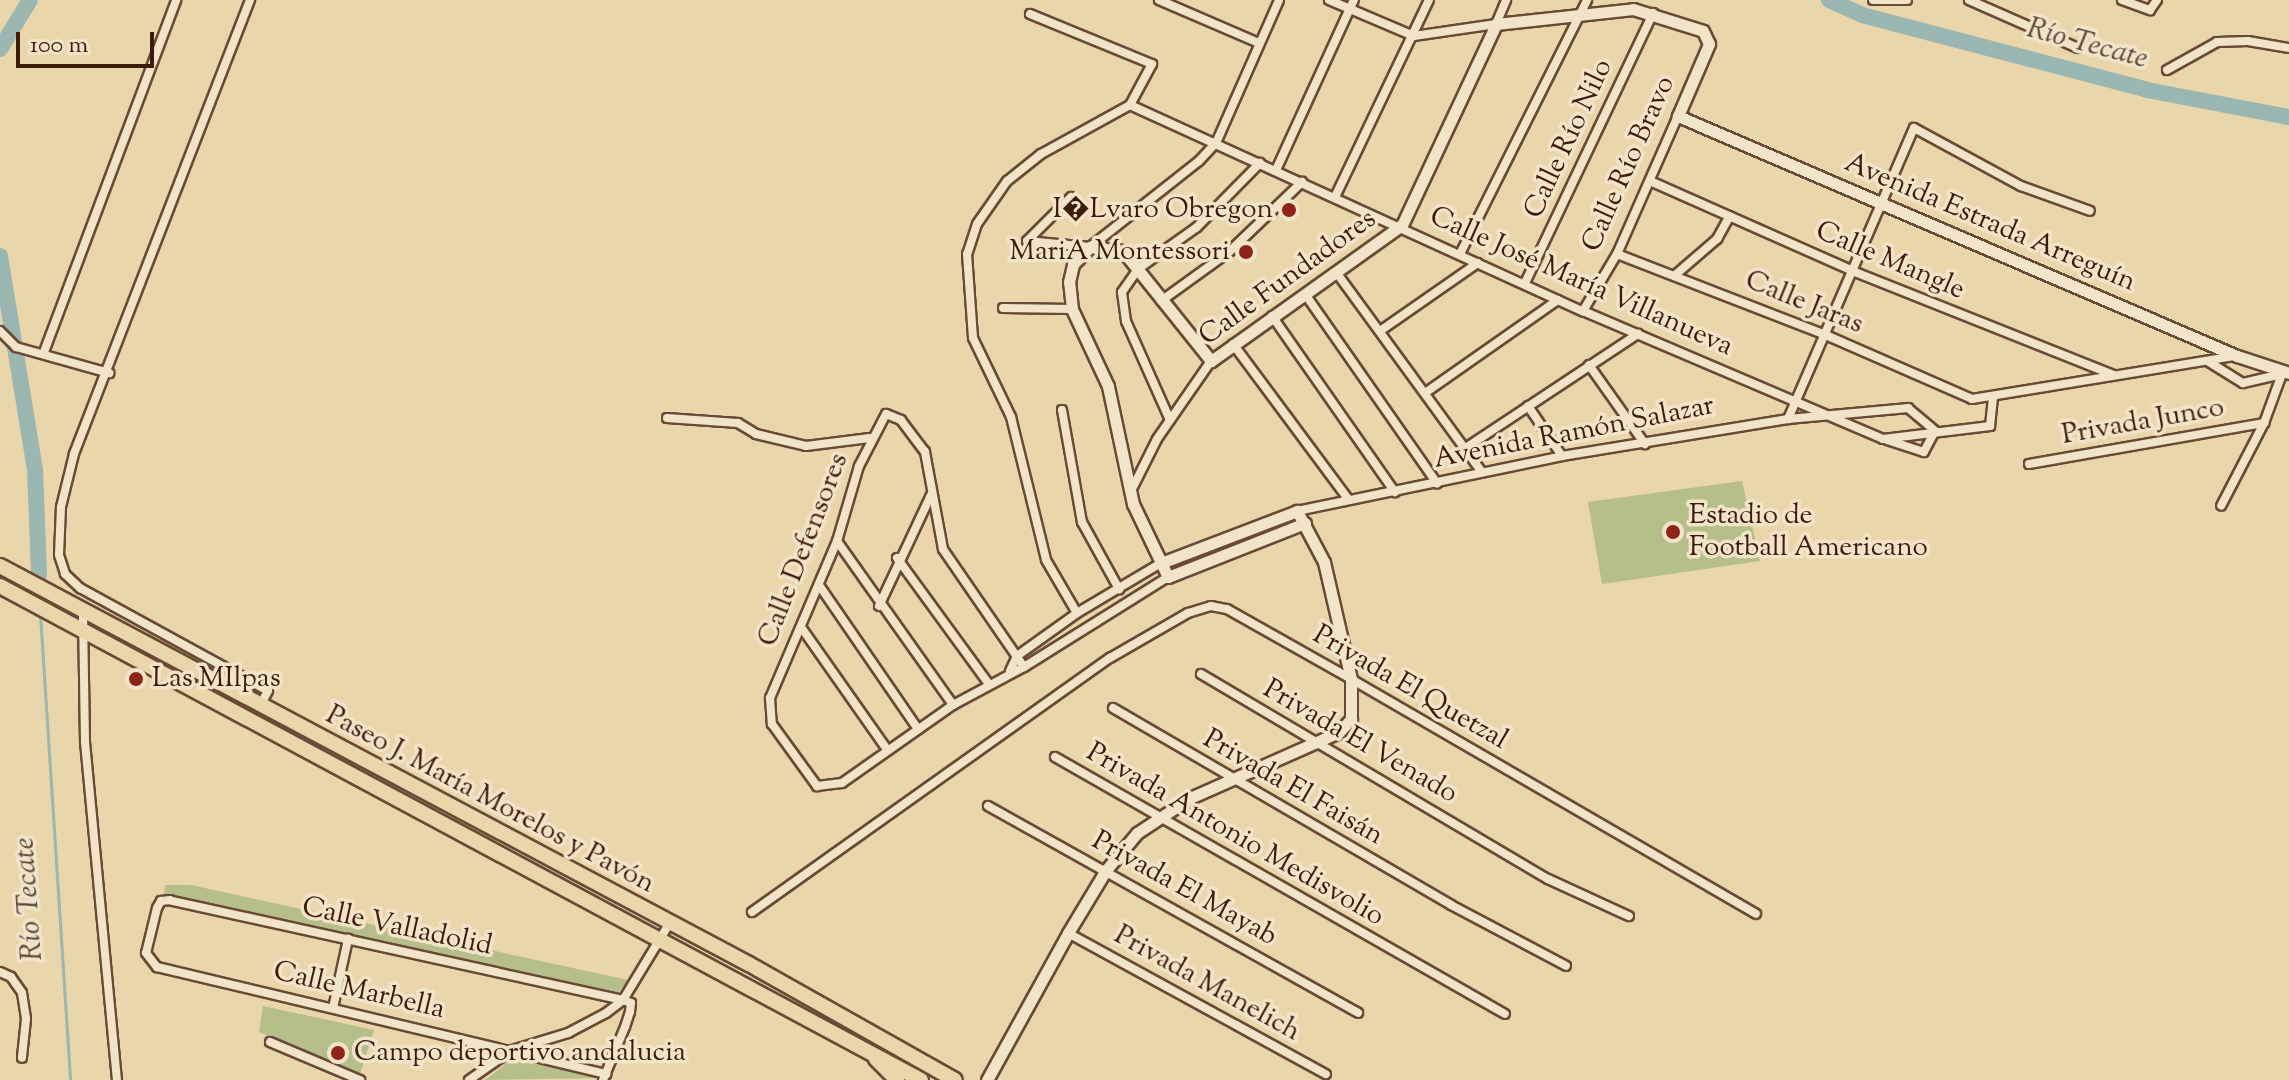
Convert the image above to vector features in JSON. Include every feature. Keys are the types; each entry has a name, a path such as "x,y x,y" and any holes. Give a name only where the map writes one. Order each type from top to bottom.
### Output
{"highway":[{"name":"Paseo J. María Morelos y Pavón","path":"6,570 666,931 921,1080"},
{"name":"Paseo J. María Morelos y Pavón","path":"4,588 83,632 955,1080"},
{"path":"868,1050 897,1080"}],"street":[{"path":"44,352 176,0"},
{"path":"250,0 64,487 60,564 80,588 268,691 259,707"},
{"path":"1159,0 1259,43"},
{"path":"1168,577 1129,493 1108,386 1072,309 1070,272 1090,247 1174,185 1216,143 1279,0"},
{"path":"1329,0 1352,4 1414,36 1496,24 1584,5 1653,13"},
{"path":"1335,197 1429,0"},
{"path":"1402,225 1506,0"},
{"path":"1873,0 1907,0"},
{"path":"1969,0 2078,48"},
{"path":"2122,0 2143,10 2155,4"},
{"path":"1276,170 1352,4"},
{"path":"1460,254 1584,5"},
{"name":"Calle Río Bravo","path":"1583,311 1617,254 1709,44 1707,33 1653,13"},
{"name":"Calle Río Nilo","path":"1525,283 1653,13"},
{"path":"1030,14 1150,60 1152,69 1130,105 1014,174 985,210 967,254 973,338 1017,435 1046,560 1077,613"},
{"path":"2167,70 2217,42 2248,41 2289,48"},
{"name":"Calle José María Villanueva","path":"1130,105 1402,225 1558,300 1839,419"},
{"name":"Avenida Estrada Arreguín","path":"1678,116 2285,374"},
{"path":"1788,419 1828,336 1914,128 2021,186 2090,211"},
{"path":"1170,420 1122,307 1125,285 1138,269 1197,227 1260,163"},
{"name":"Calle Mangle","path":"1650,181 1855,272 2115,376"},
{"path":"1161,301 1230,251 1302,182"},
{"path":"1071,197 1027,236 1037,243 1115,247 1138,269 1211,361"},
{"path":"1674,276 1717,239 1730,216"},
{"name":"Calle Fundadores","path":"1129,493 1170,420 1211,361 1402,225"},
{"name":"Calle Jaras","path":"1617,254 1828,336 1972,399 1993,396"},
{"path":"1380,331 1478,263"},
{"path":"1336,272 1482,472"},
{"path":"1305,294 1437,483"},
{"path":"1425,393 1558,300"},
{"path":"1003,308 1072,309"},
{"path":"1272,316 1395,492"},
{"path":"0,331 16,347 44,352 109,373"},
{"path":"1464,449 1638,334"},
{"path":"1233,344 1348,499"},
{"path":"1883,439 1990,426 1993,396 2237,356"},
{"path":"2209,362 2243,383 2285,374"},
{"path":"1589,365 1645,444"},
{"path":"2221,506 2264,423 2285,374"},
{"path":"1528,406 1562,456"},
{"name":"Avenida Ramón Salazar","path":"1010,671 1017,656 1077,613 1161,563 1297,511 1562,456 1788,419 1839,419 1908,408 1935,431 1924,452 1883,439 1839,419"},
{"path":"1062,410 1082,522 1119,589"},
{"name":"Calle Defensores","path":"886,748 842,783 823,787 813,783 772,724 769,706 837,541 870,438 886,414 901,420 925,452 932,494"},
{"path":"667,418 738,423 756,434 806,446 870,438"},
{"name":"Privada Junco","path":"2029,464 2264,423"},
{"path":"879,606 897,558 932,494"},
{"path":"932,494 943,549 1024,667"},
{"path":"801,627 886,748 988,683 1024,667 1168,577 1305,523 1320,507"},
{"path":"986,1079 1106,870 1156,816 1349,723 1351,679 1324,562 1297,511"},
{"path":"837,541 879,606 953,705"},
{"path":"897,558 988,683"},
{"path":"819,585 918,729"},
{"name":"Privada El Quetzal","path":"752,912 1110,658 1197,609 1227,609 1756,914"},
{"path":"83,614 85,742 117,1080"},
{"name":"Privada El Venado","path":"1201,674 1548,879 1629,916"},
{"name":"Privada El Faisán","path":"1113,708 1451,905 1566,966"},
{"name":"Privada Antonio Medisvolio","path":"1055,757 1505,1014"},
{"name":"Privada El Mayab","path":"988,806 1358,1013"},
{"name":"Calle Valladolid","path":"149,962 146,953 161,901 623,1000"},
{"path":"469,1080 512,1050 568,1033 623,1000 666,931"},
{"name":"Privada Manelich","path":"1068,933 1326,1074"},
{"path":"333,1008 348,939"},
{"name":"Calle Marbella","path":"149,962 512,1050 604,1077"},
{"path":"0,972 11,977 22,993 26,1019 22,1058"},
{"path":"604,1077 630,1012 631,1003 623,1000"},
{"path":"270,1042 360,1080"}],"green space":[{"name":"Estadio de Football Americano","path":"1742,481 1760,561 1602,584 1588,502"},
{"path":"165,885 191,885 628,980 616,995 164,894"},
{"name":"Campo deportivo andalucia","path":"263,1006 374,1030 360,1074 259,1032"},
{"path":"512,1059 599,1078 485,1080"}],"waterway":[{"name":"Río Tecate","path":"0,49 30,0"},
{"name":"Río Tecate","path":"1829,0 1862,15 2147,90 2289,117"},
{"name":"Río Tecate","path":"0,256 35,469 39,575"},
{"name":"Río Tecate","path":"40,614 70,1080"}],"place":[{"name":"I�Lvaro Obregon","path":"1289,210"},
{"name":"MariA Montessori","path":"1246,252"},
{"name":"Estadio de Football Americano","path":"1673,532"},
{"name":"Las MIlpas","path":"136,679"},
{"name":"Campo deportivo andalucia","path":"338,1053"}]}
